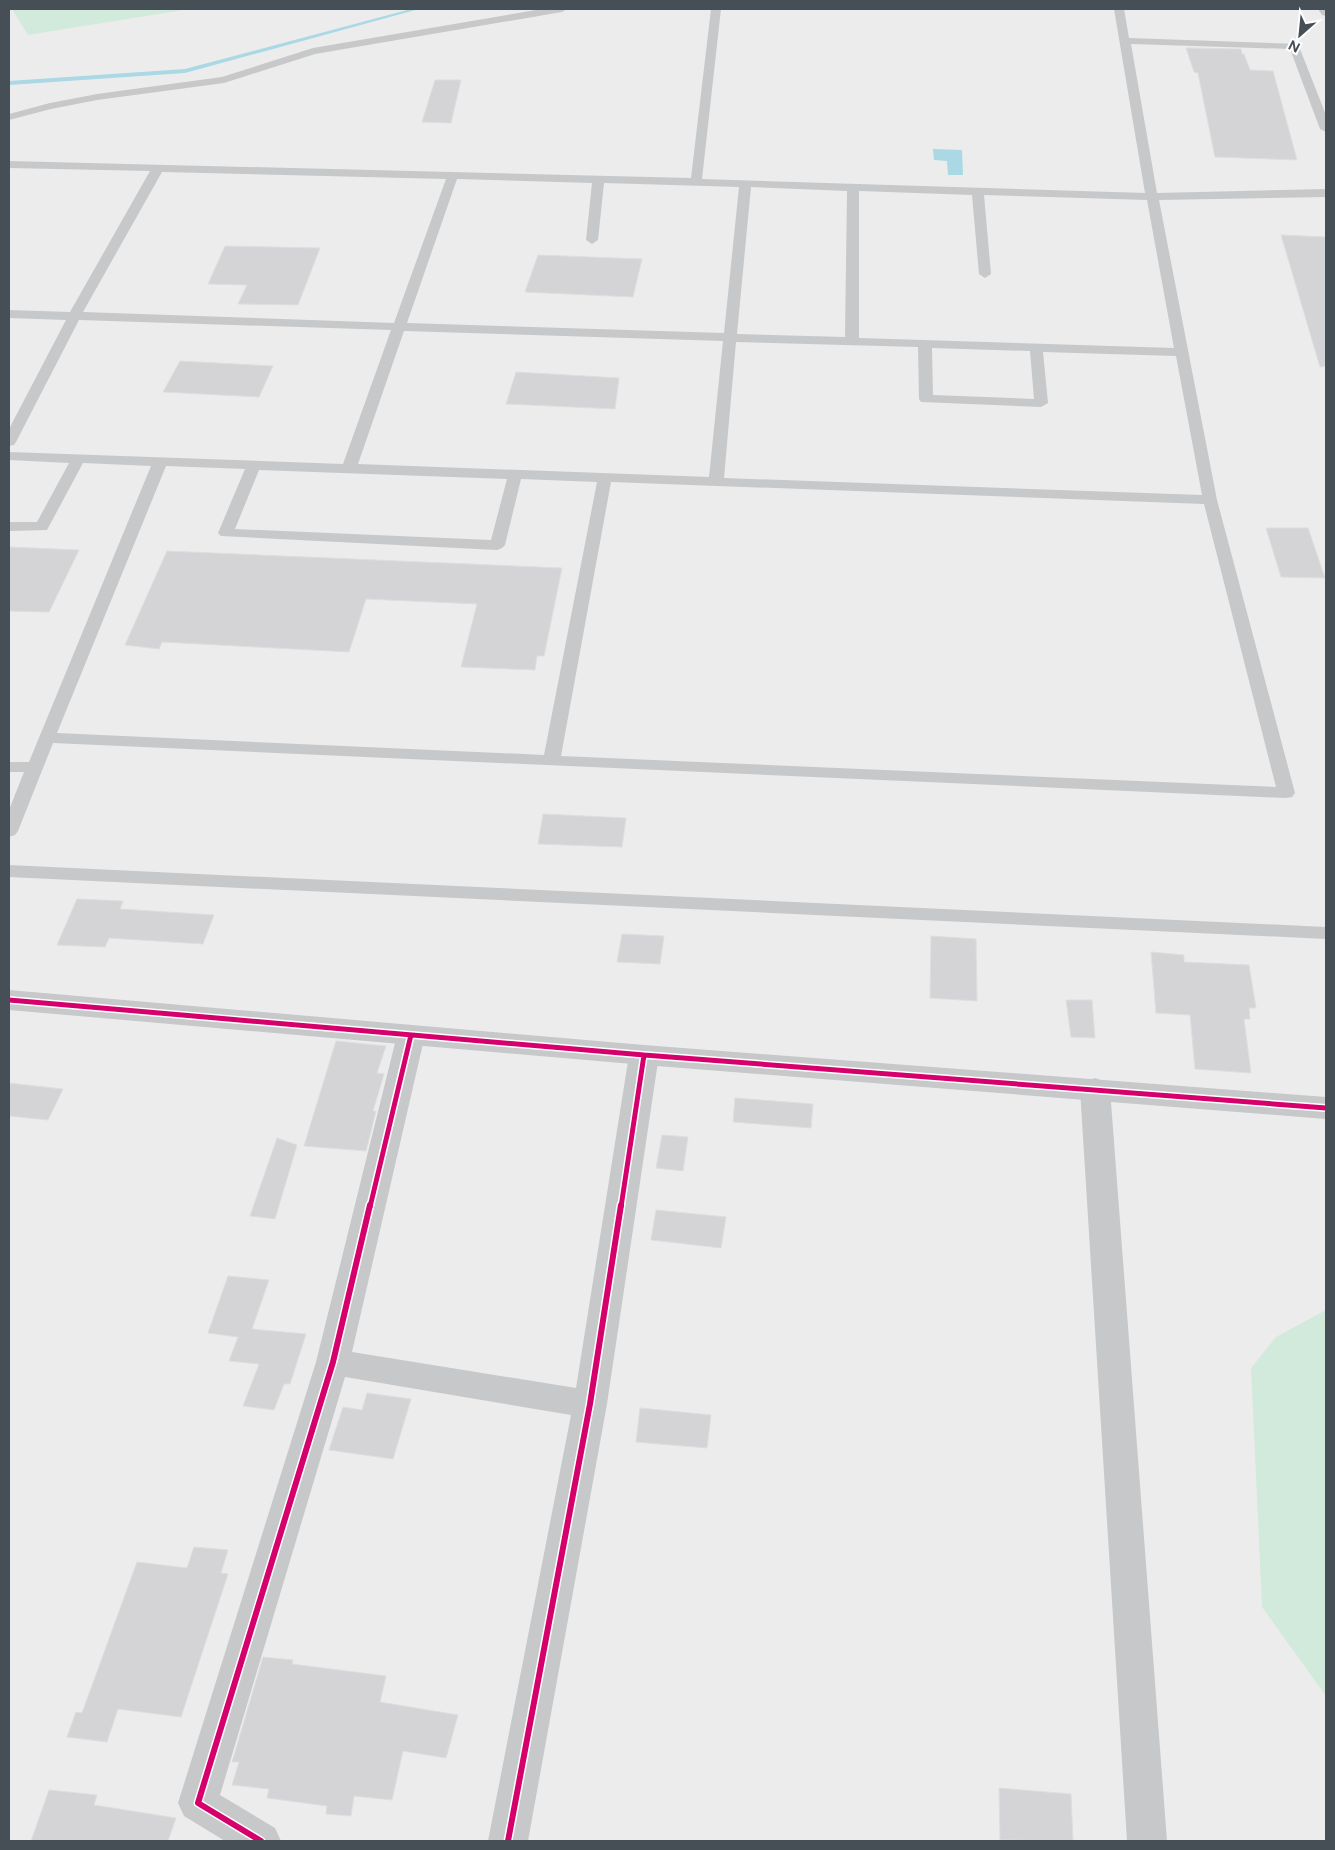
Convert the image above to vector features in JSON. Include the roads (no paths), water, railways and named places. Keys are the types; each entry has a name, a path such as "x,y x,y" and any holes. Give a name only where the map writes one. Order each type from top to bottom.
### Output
{"street":[{"path":"9,1000 644,1055 1326,1108"},
{"path":"261,1841 198,1804 332,1362 411,1035"},
{"path":"508,1841 590,1404 644,1055"},
{"path":"1095,1089 1147,1841"},
{"path":"332,1362 590,1404"}],"lane":[{"path":"9,118 50,106 97,97 224,80 313,51 337,46 390,39 507,17 562,9"},
{"path":"696,182 716,9"},
{"path":"47,738 1286,793 1210,500 1118,9"},
{"path":"1323,9 1326,13"},
{"path":"1124,41 1294,46 1326,130"},
{"path":"11,167 158,168 453,175 1152,197 1326,193"},
{"path":"9,442 74,316 158,168"},
{"path":"349,468 453,175"},
{"path":"592,240 598,179"},
{"path":"716,482 745,184"},
{"path":"852,342 853,187"},
{"path":"978,191 985,274"},
{"path":"9,314 1182,352"},
{"path":"925,344 926,399 1041,403 1036,348"},
{"path":"9,456 1210,500"},
{"path":"9,526 42,527 78,459"},
{"path":"9,832 160,462"},
{"path":"254,465 226,533 497,545 515,474"},
{"path":"552,759 605,478"},
{"path":"9,767 35,768"},
{"path":"9,871 1326,933"}],"water":[{"path":"933,149 962,150 963,175 948,175 947,161 934,160"}],"waterway":[{"path":"9,83 185,71 416,9"}]}
